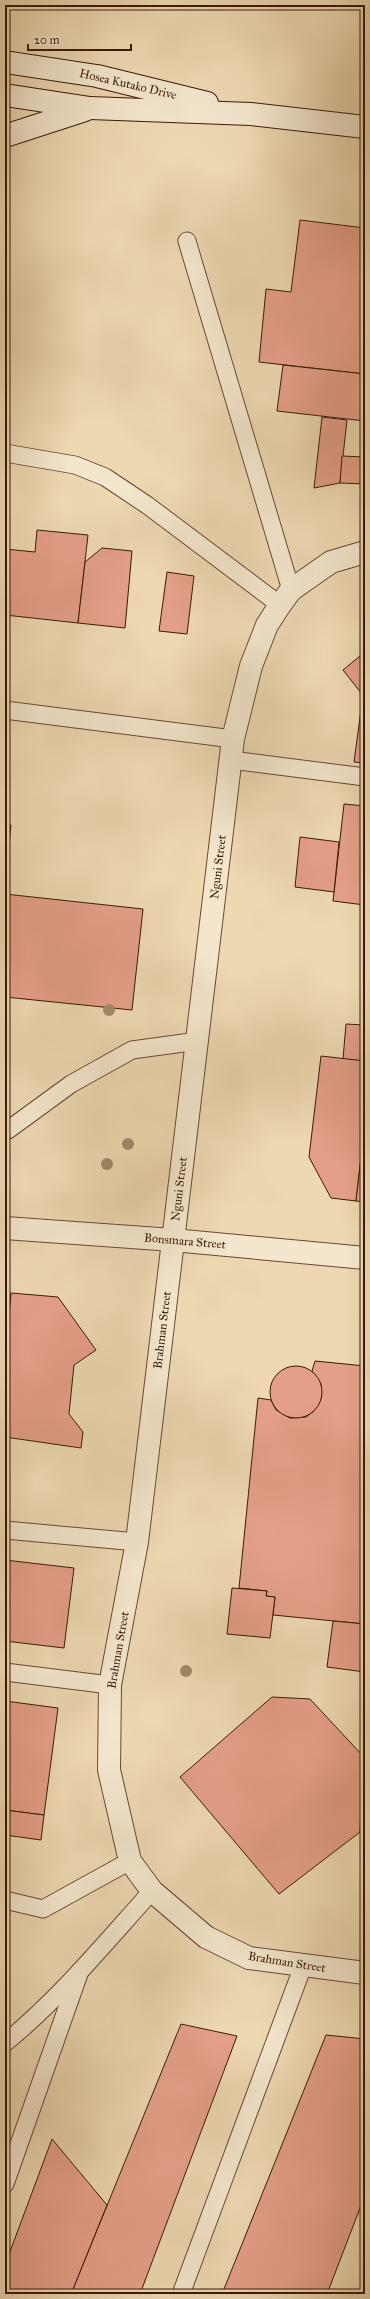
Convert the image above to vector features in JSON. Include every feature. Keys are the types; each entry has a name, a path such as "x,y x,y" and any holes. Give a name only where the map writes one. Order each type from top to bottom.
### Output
{"street":[{"name":"Hosea Kutako Drive","path":"5,62 97,76 250,114"},
{"name":"Hosea Kutako Drive","path":"5,95 90,108 250,114 365,127"},
{"path":"5,136 90,108"},
{"name":"Nguni Street","path":"173,1240 232,749 251,666 267,625 286,598 331,562 365,552"},
{"name":"Bonsmara Street","path":"5,1228 173,1240 365,1258"},
{"name":"Brahman Street","path":"173,1240 137,1542 110,1685 109,1770 130,1861 152,1891 206,1937 249,1958 365,1973"}],"lane":[{"path":"187,241 286,598"},
{"path":"5,453 75,465 105,477 286,598"},
{"path":"5,710 232,749 365,777"},
{"path":"6,1131 72,1084 132,1050 198,1041"},
{"path":"5,1530 137,1542"},
{"path":"5,1672 110,1685"},
{"path":"5,1900 43,1909 130,1861"},
{"path":"5,2043 31,2021 80,1971 152,1891"},
{"path":"181,2294 303,1966"},
{"path":"5,2184 80,1971"}],"building":[{"path":"300,220 365,228 365,374 259,362 266,289 291,292"},
{"path":"283,365 365,374 365,421 277,411"},
{"path":"322,417 347,420 340,483 314,488"},
{"path":"342,456 365,457 365,484 340,483"},
{"path":"37,530 88,535 78,623 5,615 5,549 35,552"},
{"path":"102,548 132,551 125,628 78,623 85,562"},
{"path":"167,572 194,576 187,634 159,631"},
{"path":"365,652 365,698 343,670"},
{"path":"363,695 365,698 365,763 354,762"},
{"path":"344,804 365,806 365,905 333,901"},
{"path":"5,825 11,825 5,886"},
{"path":"300,837 339,842 334,892 295,887"},
{"path":"5,894 143,909 132,1010 5,997"},
{"path":"346,1024 365,1025 365,1061 343,1059"},
{"path":"321,1056 365,1061 365,1123 356,1201 331,1198 309,1157"},
{"path":"365,1123 365,1202 356,1201"},
{"path":"11,1293 58,1297 96,1350 74,1365 69,1414 83,1432 81,1448 5,1437 5,1360"},
{"path":"315,1361 365,1366 365,1624 273,1615 275,1597 266,1596 267,1591 239,1588 258,1398 271,1400 276,1410 290,1418 306,1417 314,1411 321,1399 321,1384 312,1371"},
{"path":"291,1366 301,1366 315,1373 322,1387 322,1397 315,1411 301,1418 291,1418 281,1414 274,1407 270,1397 270,1387 274,1377 281,1370"},
{"path":"5,1560 74,1568 64,1648 5,1641"},
{"path":"232,1588 267,1591 266,1596 275,1597 270,1638 227,1634"},
{"path":"333,1621 365,1624 365,1672 327,1667"},
{"path":"272,1697 310,1699 363,1756 360,1832 279,1894 180,1777"},
{"path":"5,1701 58,1708 44,1815 5,1810"},
{"path":"5,1810 44,1815 41,1840 5,1835"},
{"path":"181,2024 237,2036 140,2294 71,2294"},
{"path":"326,2035 365,2039 365,2195 327,2294 222,2294"},
{"path":"52,2139 107,2205 71,2294 5,2294 5,2265"}]}
